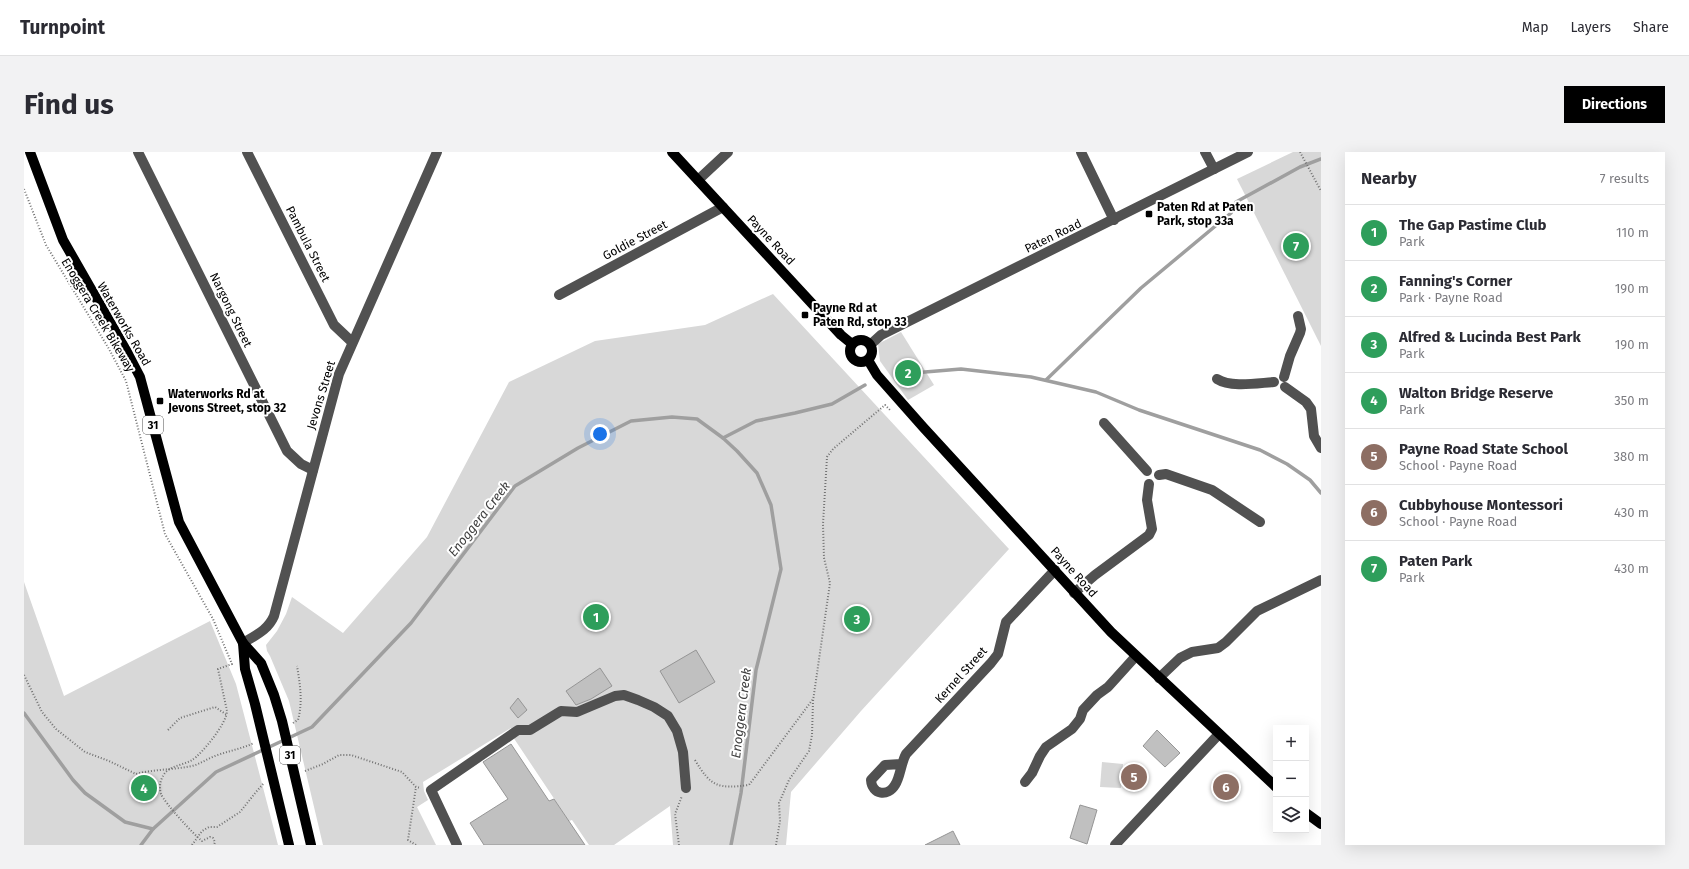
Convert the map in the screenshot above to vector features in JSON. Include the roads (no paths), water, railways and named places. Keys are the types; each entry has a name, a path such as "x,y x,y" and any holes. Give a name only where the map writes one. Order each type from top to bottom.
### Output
{"main road":[{"name":"Waterworks Road","path":"30,152 62,240 128,352 140,377 179,522 243,643 261,663 277,704 311,845"},
{"name":"Payne Road","path":"672,152 841,335 852,344"},
{"path":"861,340 870,345 872,352 868,360 858,362 852,358 850,350 852,344 861,340"},
{"name":"Payne Road","path":"868,360 877,375 901,402 1111,632 1273,784"},
{"name":"Waterworks Road","path":"243,643 245,669 258,713 289,845"},
{"path":"1309,815 1321,824"}],"street":[{"name":"Nargong Street","path":"138,152 287,451 301,464 313,470"},
{"name":"Pambula Street","path":"247,152 334,325 352,342"},
{"name":"Jevons Street","path":"243,643 263,631 272,622 339,374 437,152"},
{"path":"698,180 728,152"},
{"path":"1081,152 1114,220"},
{"path":"1205,152 1214,169"},
{"name":"Paten Road","path":"870,345 881,335 1248,152"},
{"name":"Goldie Street","path":"558,295 723,207"},
{"path":"1284,382 1290,356 1301,329 1298,316"},
{"path":"1217,379 1222,382 1245,384 1274,382 1278,376 1306,402 1311,409 1314,436 1321,448"},
{"path":"1104,422 1147,471"},
{"path":"1147,471 1154,469 1159,475 1158,482 1149,484"},
{"path":"1074,593 1095,575 1149,535 1152,529 1147,500 1149,484 1144,478 1147,471"},
{"path":"1159,475 1166,474 1212,490 1260,522"},
{"name":"Kernel Street","path":"901,764 906,754 991,664 998,654 1002,633 1006,622 1055,570"},
{"path":"1159,678 1180,658 1192,652 1218,648 1257,611 1320,583"},
{"path":"1025,782 1032,773 1046,747 1068,733 1077,724 1088,705 1097,695 1108,687 1136,656"},
{"path":"457,845 431,790 518,730 530,730 560,712 577,712 615,696 624,695 638,700 654,707 668,716 678,731 683,752 686,788"},
{"path":"1115,845 1219,734"}],"waterway":[{"path":"1046,380 1141,288 1231,213 1236,202 1300,167 1321,159"},
{"path":"901,374 961,369 1031,377 1096,392 1139,410 1260,450 1287,464 1310,480 1321,493"},
{"path":"723,438 756,421 832,404 865,385"},
{"name":"Enoggera Creek","path":"24,713 73,780 85,793 125,822 153,829 216,772 312,727 411,623 515,486 578,448 631,421 672,417 697,419 723,438 757,473 771,505 781,569 756,670 741,793 731,845"},
{"path":"141,845 153,829"}],"place":[{"name":"Paten Rd at Paten Park, stop 33a","path":"1149,214"},
{"name":"Paten Park","path":"1296,246"},
{"name":"Payne Rd at Paten Rd, stop 33","path":"805,315"},
{"name":"Fanning's Corner","path":"908,373"},
{"name":"Waterworks Rd at Jevons Street, stop 32","path":"160,401"},
{"name":"The Gap Pastime Club","path":"596,617"},
{"name":"Alfred & Lucinda Best Park","path":"857,619"},
{"name":"Payne Road State School","path":"1134,777"},
{"name":"Cubbyhouse Montessori","path":"1226,787"},
{"name":"Walton Bridge Reserve","path":"144,788"}]}
